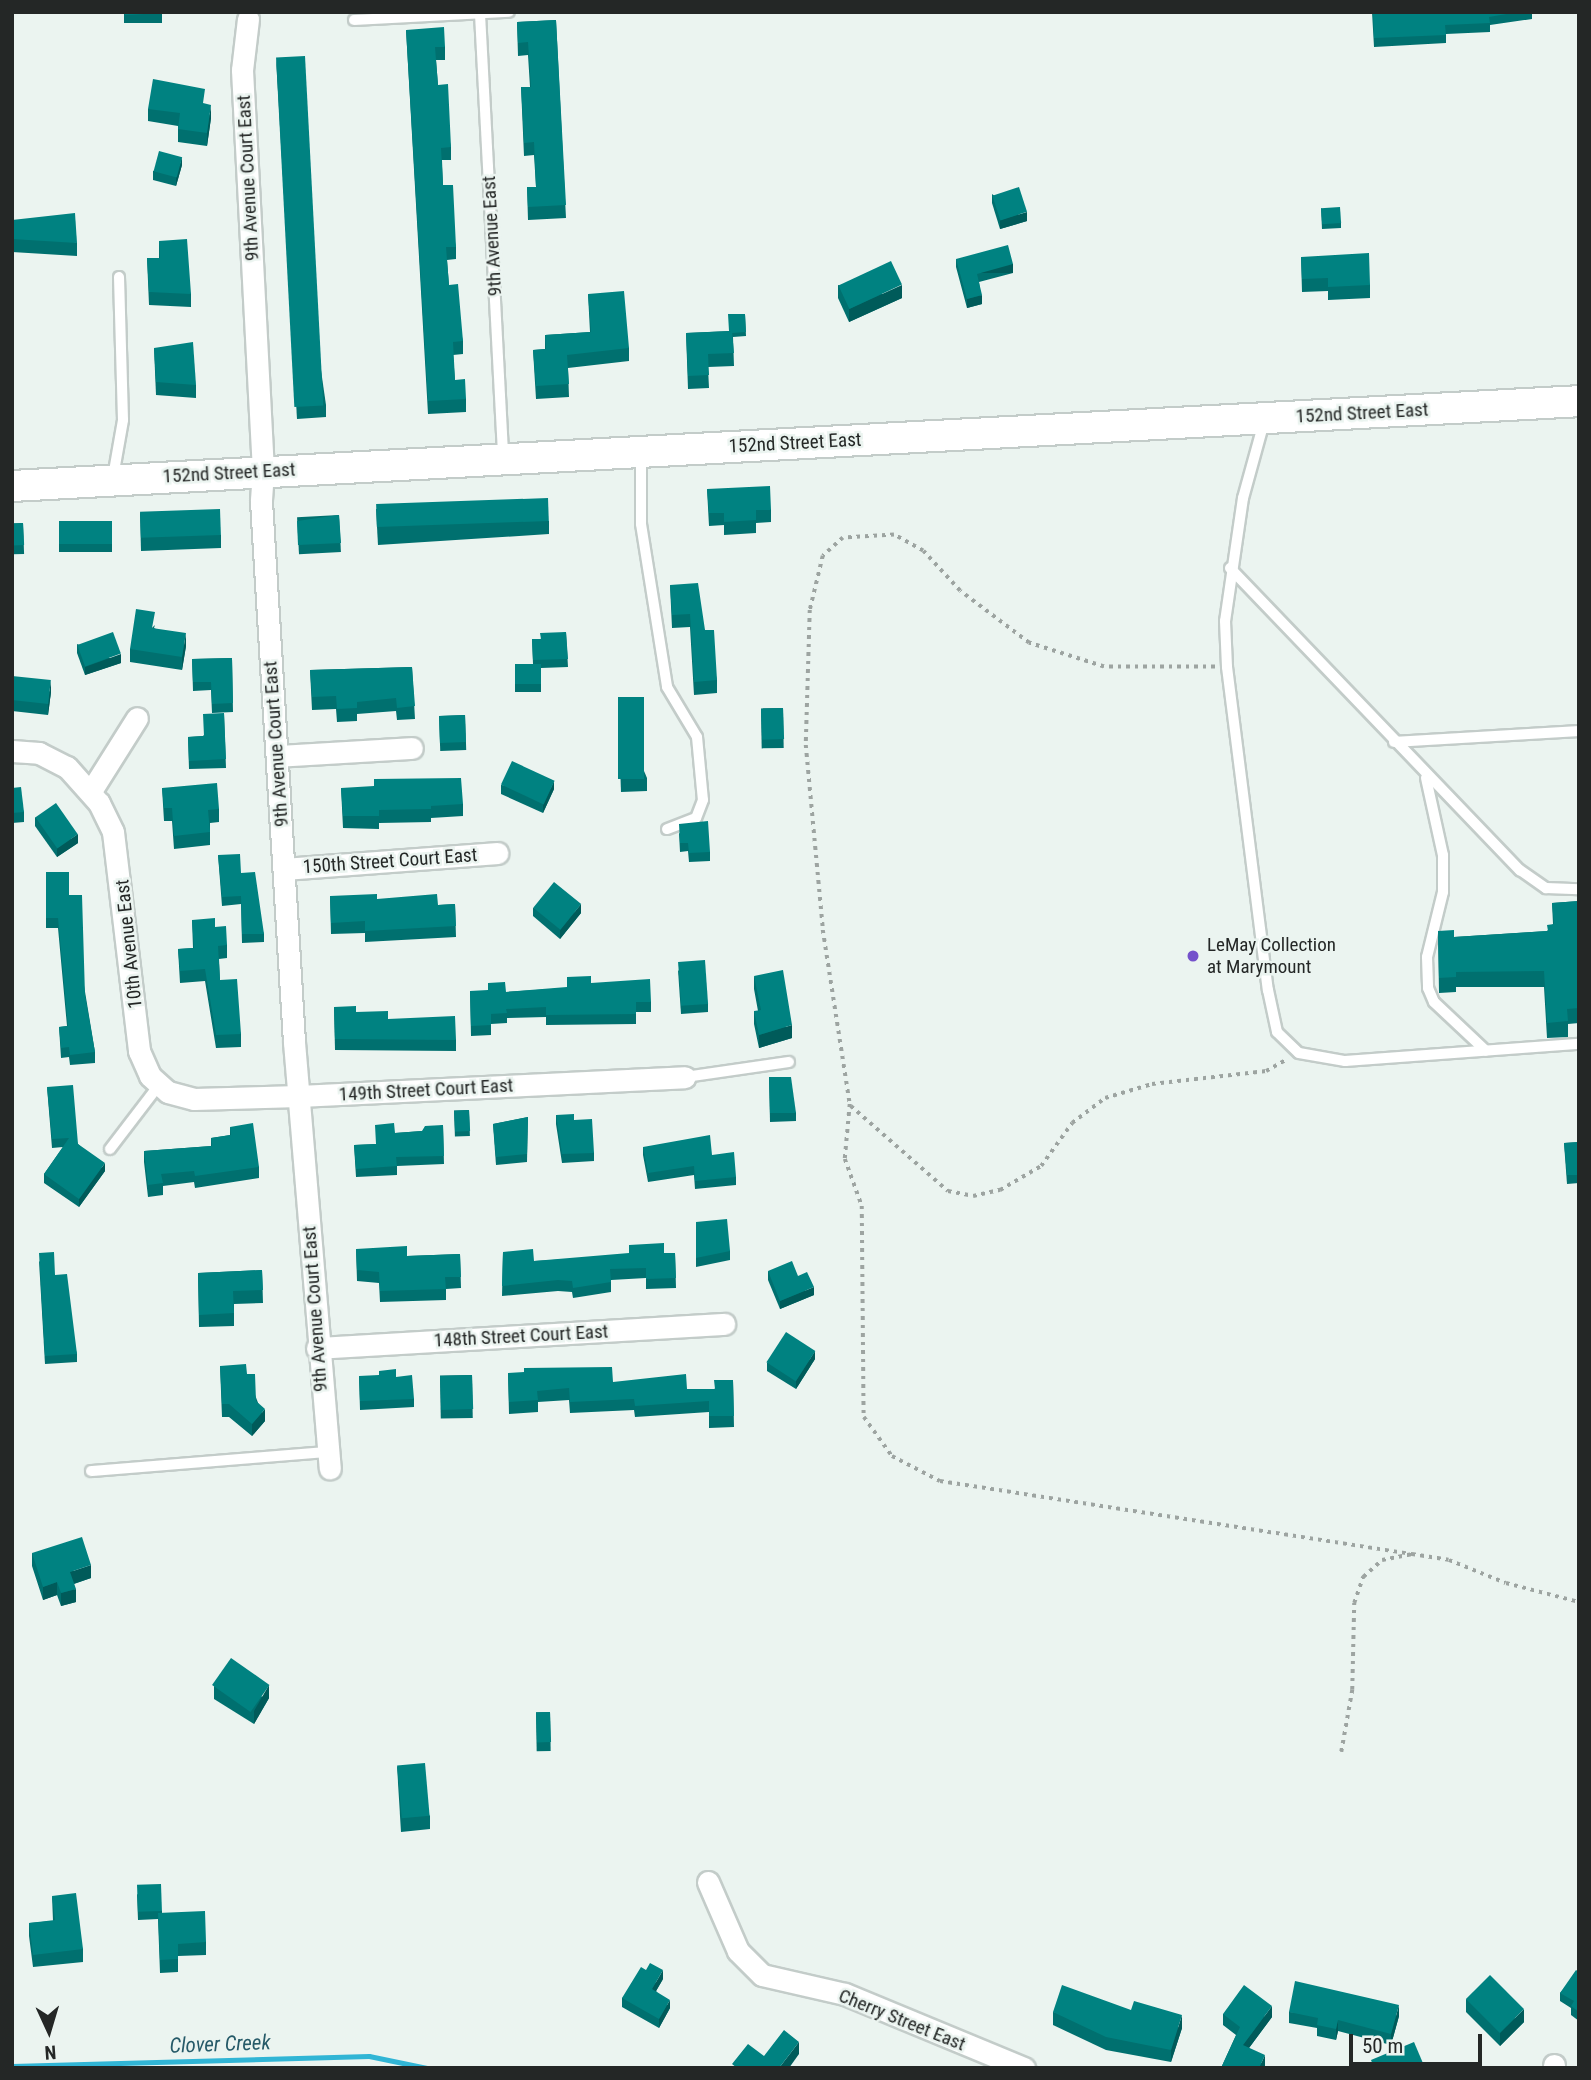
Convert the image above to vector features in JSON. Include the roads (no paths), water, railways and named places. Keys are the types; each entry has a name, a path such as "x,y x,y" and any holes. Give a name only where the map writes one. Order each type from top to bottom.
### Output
{"main road":[{"name":"152nd Street East","path":"12,486 1579,401"}],"street":[{"name":"9th Avenue Court East","path":"248,19 242,69 263,471 261,501 299,1096 328,1460"},
{"path":"12,751 39,753 56,760 91,791 137,718"},
{"path":"277,756 412,748"},
{"name":"10th Avenue East","path":"91,791 117,845 139,1051 143,1065 164,1089"},
{"name":"150th Street Court East","path":"284,869 497,853"},
{"name":"149th Street Court East","path":"164,1089 194,1099 685,1077"},
{"name":"148th Street Court East","path":"317,1348 724,1324"},
{"name":"Cherry Street East","path":"708,1882 738,1951 762,1975 845,1994 1024,2068"}],"lane":[{"path":"354,20 509,12"},
{"name":"9th Avenue East","path":"480,14 503,459"},
{"path":"113,480 123,420 119,277"},
{"path":"1264,419 1230,568 1227,667 1272,1017 1286,1045 1299,1053 1345,1061 1579,1044"},
{"path":"641,452 641,524 667,687 697,737 704,800 696,818 667,829"},
{"path":"1230,568 1425,775 1534,881 1560,890 1579,889"},
{"path":"1394,742 1579,730"},
{"path":"1425,775 1443,855 1443,892 1427,957 1428,988 1434,1002 1486,1051"},
{"path":"685,1077 789,1062"},
{"path":"110,1149 164,1089"},
{"path":"91,1471 328,1460"}],"waterway":[{"name":"Clover Creek","path":"12,2066 369,2056 427,2068"}],"place":[{"name":"LeMay Collection at Marymount","path":"1193,956"}]}
